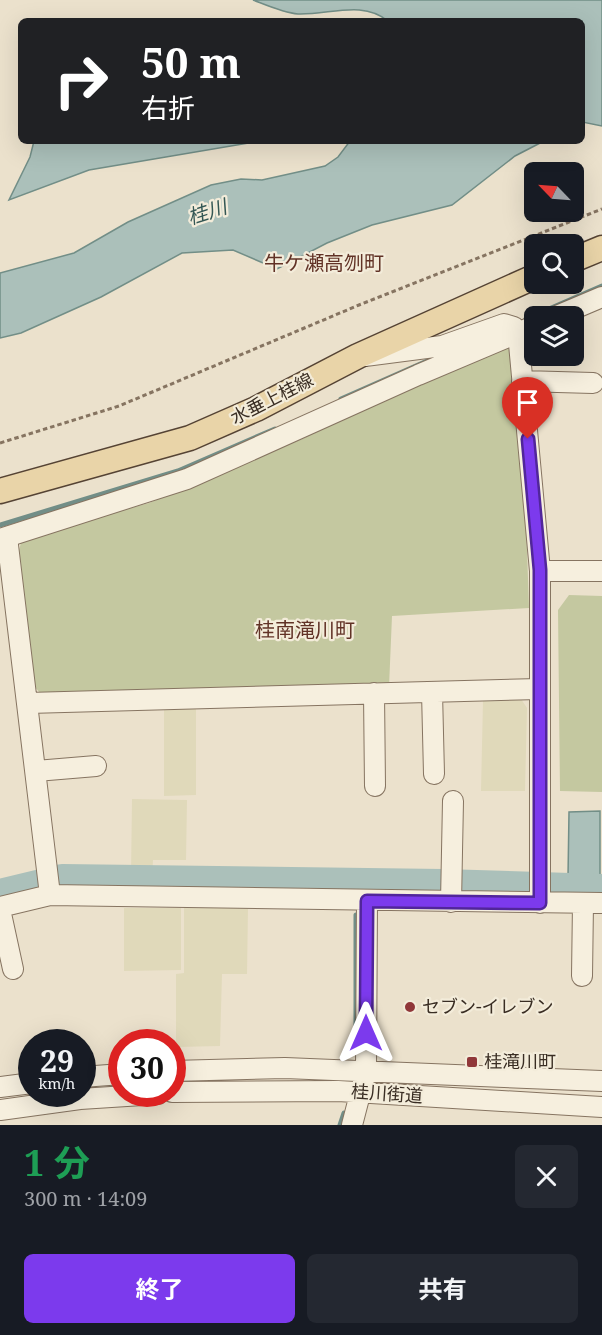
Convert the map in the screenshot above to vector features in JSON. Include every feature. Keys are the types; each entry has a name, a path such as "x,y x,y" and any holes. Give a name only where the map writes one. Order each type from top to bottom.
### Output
{"main road":[{"path":"584,255 602,248"},
{"name":"水垂上桂線","path":"0,491 190,438 256,409 358,356 524,281"}],"street":[{"path":"581,306 602,297"},
{"path":"358,356 442,346 518,327"},
{"path":"518,327 540,570 540,892"},
{"path":"49,886 28,703 4,538 24,529 187,479 418,375 518,327"},
{"path":"522,381 593,383"},
{"path":"540,570 602,571"},
{"path":"28,703 539,689"},
{"path":"432,692 434,774"},
{"path":"374,693 375,786"},
{"path":"36,771 96,766"},
{"path":"451,890 453,801"},
{"path":"13,969 0,908 49,886 367,901 451,890 540,892 592,903 582,976"},
{"path":"352,1125 363,1092 366,1071 367,901"},
{"name":"桂川街道","path":"186,1071 285,1068 602,1081"},
{"path":"0,1087 18,1085"},
{"name":"桂川街道","path":"186,1092 363,1092 602,1107"},
{"path":"0,1110 108,1097"}],"path":[{"path":"0,443 119,406 359,305 602,209"}],"shaded area":[{"path":"521,699 527,708 525,791 481,791 483,701"},
{"path":"164,708 196,709 196,795 164,796"},
{"path":"132,799 187,800 186,860 153,860 152,877 131,876"},
{"path":"184,907 248,908 247,974 222,974 220,1046 186,1047 186,1029 176,1029 176,974 184,973"},
{"path":"124,908 181,908 181,970 124,971"}],"green space":[{"path":"504,347 513,351 526,520 529,608 392,616 389,687 41,694 33,685 19,551 22,538 149,503 302,439 438,374"},
{"path":"569,595 602,596 602,792 560,791 558,610"}],"water":[{"path":"253,0 602,0 602,126 585,123 585,18 383,18 367,11 357,10 298,14"},
{"path":"33,144 243,144 89,170 9,200 30,157"},
{"name":"桂川","path":"348,144 538,144 515,156 452,205 372,225 327,243 277,269 233,250 182,253 101,297 21,333 0,338 0,273 74,253 128,222 211,185 241,179 262,180 325,166 338,157"},
{"path":"600,811 600,878 568,877 569,812"}],"waterway":[{"path":"556,306 602,286"},
{"path":"341,399 434,358"},
{"path":"0,525 178,471 275,429"},
{"path":"0,895 62,880 443,885 602,890"},
{"path":"356,915 356,1046"},
{"path":"340,1125 344,1113"}],"place":[{"name":"セブン-イレブン","path":"410,1007"},
{"name":"桂滝川町","path":"472,1062"}],"district":[{"name":"牛ケ瀬高刎町","path":"324,263"},
{"name":"桂南滝川町","path":"305,630"}],"route":[{"path":"366,1033 367,901 540,903 540,570 528,439"}]}
